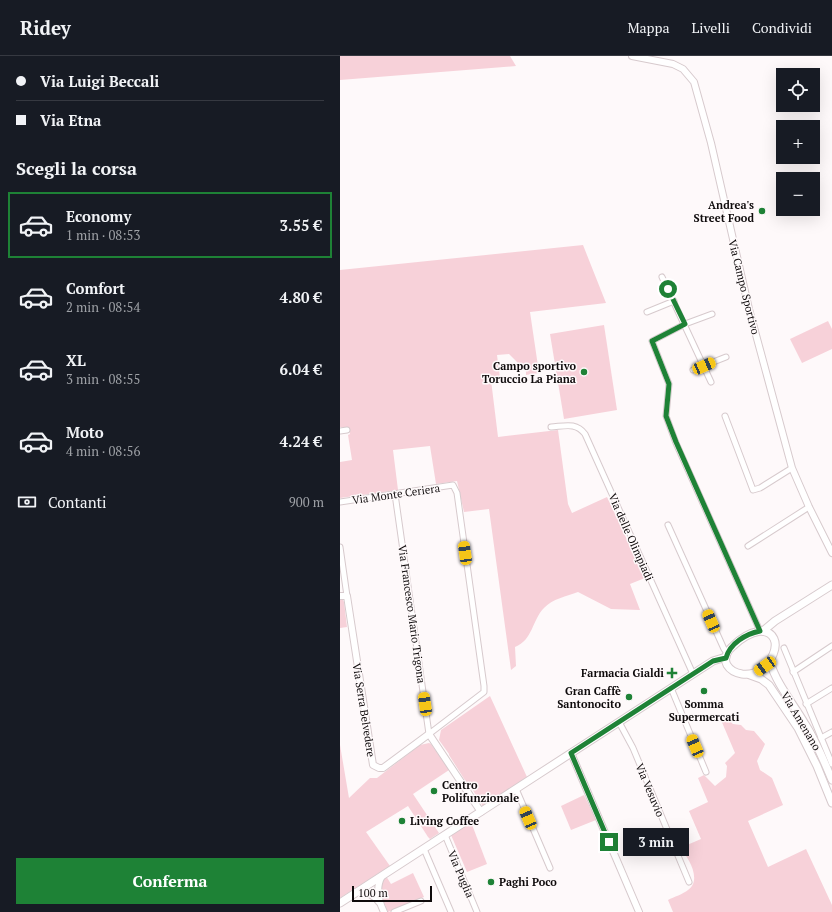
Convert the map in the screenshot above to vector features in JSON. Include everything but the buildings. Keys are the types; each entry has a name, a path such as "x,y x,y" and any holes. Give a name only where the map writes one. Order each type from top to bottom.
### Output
{"main road":[{"path":"340,903 693,674 705,667 717,663 723,663 738,641 746,636 762,631 775,621 832,585"},
{"path":"727,658 733,671 740,674 750,675 758,672 770,662 773,655 775,641 772,629 775,621"},
{"path":"762,631 773,636"},
{"name":"Via Amenano","path":"770,662 774,675 806,724 816,743 832,780"},
{"name":"Via Amenano","path":"750,675 761,679 769,685 798,728 814,760 832,803"}],"street":[{"name":"Via Campo Sportivo","path":"632,56 662,59 683,69 694,82 711,143 749,309 792,468 809,507 832,553"},
{"path":"662,277 711,382"},
{"path":"647,312 674,301"},
{"path":"712,314 685,324 652,341 669,384 666,416 679,450 762,631"},
{"path":"693,370 726,356"},
{"path":"725,416 753,490 760,488 792,468"},
{"name":"Via delle Olimpiadi","path":"551,427 576,426 581,428 585,434 693,674"},
{"path":"340,431 347,430"},
{"name":"Via Monte Ceriera","path":"340,502 453,486 457,493 484,692 429,734"},
{"name":"Via Francesco Mario Trigona","path":"395,494 429,734"},
{"path":"748,546 809,507"},
{"path":"668,525 727,658"},
{"path":"340,547 347,596 340,596"},
{"name":"Via Serra Belvedere","path":"347,596 373,765 383,768 429,734"},
{"path":"792,672 832,646"},
{"path":"784,648 792,672 832,764"},
{"path":"671,688 706,772"},
{"path":"806,704 832,688"},
{"name":"Via Vesuvio","path":"619,722 633,748 689,882"},
{"path":"821,738 832,732"},
{"path":"429,734 481,812"},
{"path":"571,753 639,912"},
{"path":"516,789 550,868"},
{"name":"Via Puglia","path":"445,835 478,912"},
{"path":"424,849 451,912"},
{"path":"376,894 379,881 382,876"},
{"path":"370,883 383,910"},
{"path":"356,892 376,894"},
{"path":"394,912 421,901"}],"shaded area":[{"path":"340,56 510,56 516,66 340,80"},
{"path":"583,245 606,303 530,312 539,373 526,375 526,371 509,354 497,355 500,378 491,380 498,437 558,430 568,504 572,513 607,497 645,578 630,584 640,610 611,609 578,592 555,600 544,608 537,618 529,635 521,644 515,647 516,666 511,670 489,509 464,512 457,481 436,484 430,446 393,450 398,490 340,498 340,462 352,460 348,435 350,434 349,428 340,427 340,270"},
{"path":"828,321 832,329 832,349 802,363 790,339"},
{"name":"Campo sportivo Toruccio La Piana","path":"604,325 617,410 564,419 550,334"},
{"path":"340,600 343,600 344,602 347,627 340,628"},
{"path":"490,696 527,777 484,806 469,784 468,785 439,740 441,730"},
{"path":"726,718 733,724 741,725 746,730 754,731 765,744 757,761 760,770 772,778 783,805 748,821 768,867 806,849 832,905 832,912 673,912 668,900 688,890 694,881 693,869 687,857 680,848 701,839 689,811 708,802 698,778 704,775 715,786 726,777 727,766 725,763 735,753 721,720"},
{"path":"429,743 449,770 413,794 439,833 430,839 408,806 366,832 390,866 340,898 340,745 349,798 370,778 377,778 420,745"},
{"path":"584,795 596,820 571,830 561,806"},
{"path":"471,822 487,864 467,872 451,835"},
{"path":"413,873 424,897 388,912 381,890 383,880 386,876 391,884"}],"place":[{"name":"Andrea's Street Food","path":"762,211"},
{"name":"Campo sportivo Toruccio La Piana","path":"584,372"},
{"name":"Farmacia Gialdi","path":"672,673"},
{"name":"Somma Supermercati","path":"704,691"},
{"name":"Gran Caffè Santonocito","path":"629,697"},
{"name":"Centro Polifunzionale","path":"434,791"},
{"name":"Living Coffee","path":"402,821"},
{"name":"Paghi Poco","path":"491,882"}],"route":[{"path":"609,842 571,753 713,661 719,658 726,658 727,653 738,641 753,632 760,631 676,442 666,416 669,384 652,341 685,324 668,289"}]}
